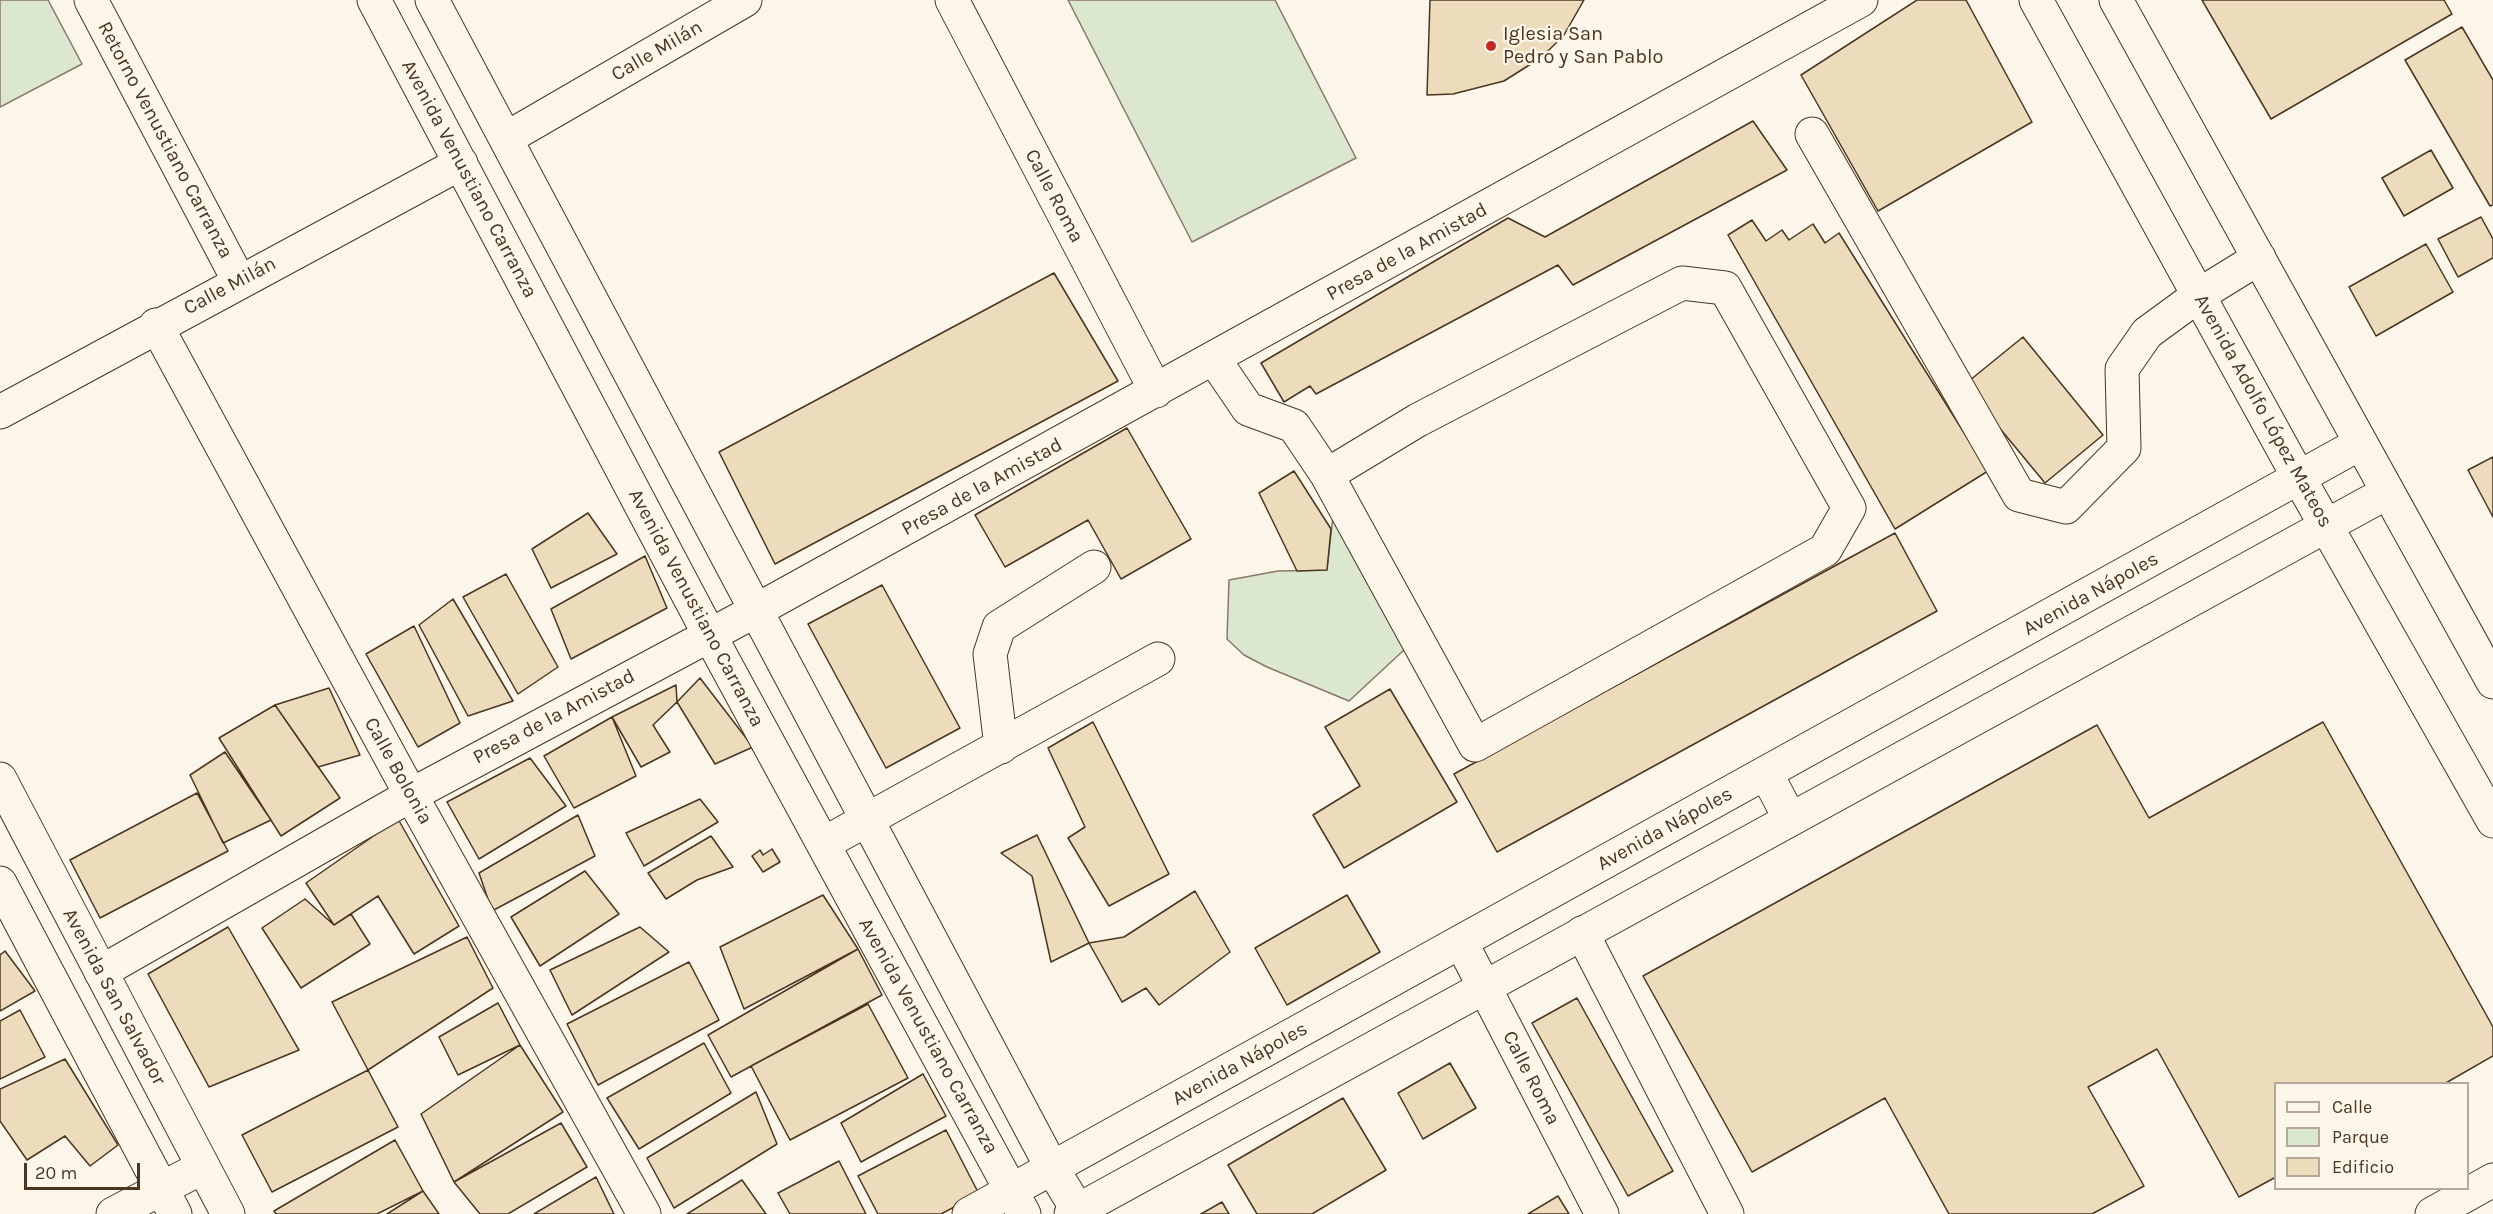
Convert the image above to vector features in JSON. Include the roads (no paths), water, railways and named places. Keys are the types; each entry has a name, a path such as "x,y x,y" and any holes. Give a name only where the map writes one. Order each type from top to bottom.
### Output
{"street":[{"name":"Retorno Venustiano Carranza","path":"91,0 239,281"},
{"name":"Avenida Venustiano Carranza","path":"374,0 709,634 1018,1202"},
{"path":"432,0 1077,1213 1582,933 2388,492"},
{"name":"Calle Milán","path":"507,138 745,0"},
{"name":"Calle Roma","path":"951,0 1156,391"},
{"name":"Presa de la Amistad","path":"101,972 411,795 757,610 1861,0"},
{"name":"Avenida Adolfo López Mateos","path":"2036,0 2326,525 2493,821"},
{"path":"2116,0 2493,682"},
{"path":"1812,134 2019,495 2066,507 2124,448 2122,369 2147,333 2199,294 2259,258"},
{"name":"Calle Milán","path":"0,412 461,163"},
{"path":"1214,359 1248,409 1293,426 1327,475 1475,745 1825,550 1849,508 1725,288 1682,283 1419,420 1327,475"},
{"name":"Calle Bolonia","path":"156,326 411,795 644,1214"},
{"name":"Avenida Nápoles","path":"969,1214 1018,1202 1052,1168 2361,443"},
{"path":"1001,747 990,654 999,627 1094,567"},
{"path":"823,844 1158,659"},
{"path":"1766,773 1790,819"},
{"name":"Avenida San Salvador","path":"0,779 228,1214"},
{"path":"0,883 168,1202"},
{"path":"1582,933 1727,1214"},
{"name":"Calle Roma","path":"1461,942 1602,1214"},
{"path":"113,1214 168,1202 203,1167"},
{"path":"2432,1214 2493,1180"}],"place":[{"name":"Iglesia San Pedro y San Pablo","path":"1491,46"}]}
